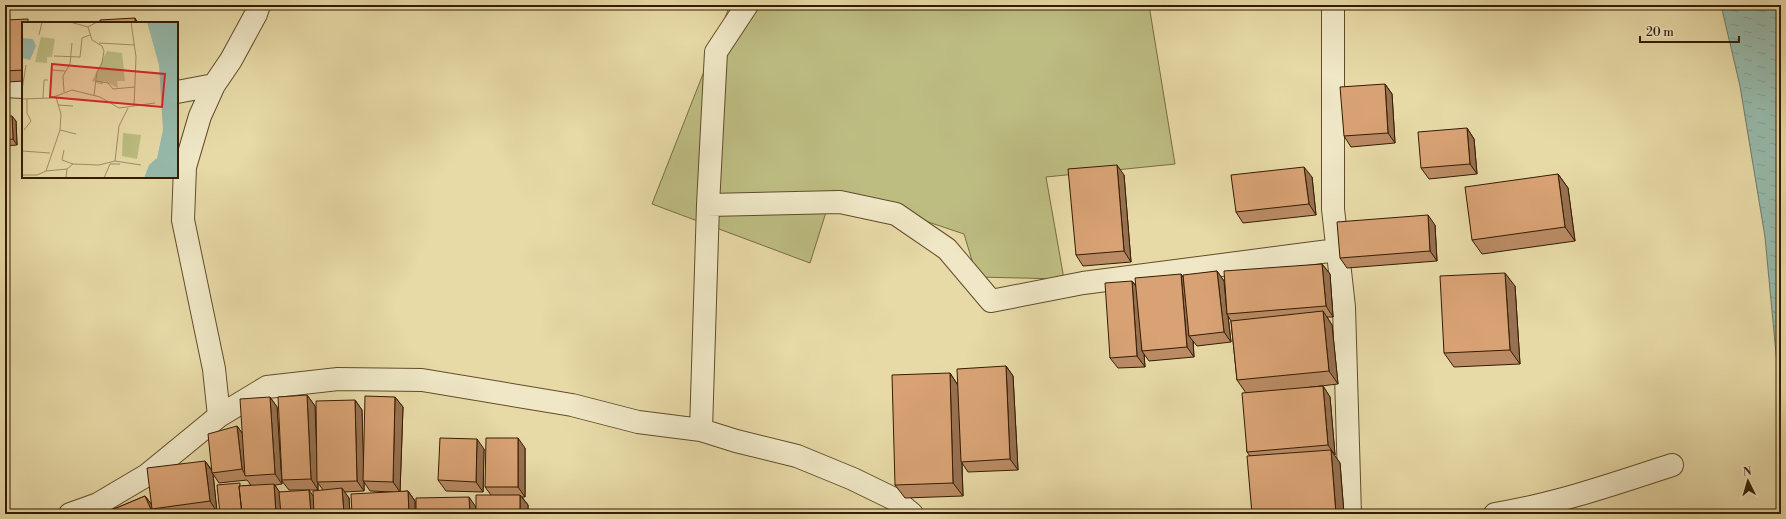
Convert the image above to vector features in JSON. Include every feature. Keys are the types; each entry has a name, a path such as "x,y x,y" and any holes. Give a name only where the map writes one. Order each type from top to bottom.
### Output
{"street":[{"path":"219,416 214,369 183,220 185,167 200,116 214,85 231,60 256,14 259,5"},
{"path":"701,430 708,205 716,52 747,5"},
{"path":"1333,5 1333,209 1344,307 1350,514"},
{"path":"178,92 214,85"},
{"path":"5,86 22,87"},
{"path":"708,205 840,202 896,214 947,249 991,301 1083,283 1337,250"},
{"path":"70,514 100,509 147,475 219,416 267,387 338,379 422,380 572,405 638,422 701,430 736,441 797,456 853,478 894,499 912,514"},
{"path":"1495,514 1533,508 1672,465"}],"green space":[{"path":"730,5 1149,5 1175,164 1046,177 1064,279 977,277 964,234 833,190 810,263 652,204"}],"water":[{"path":"1721,5 1781,5 1781,406 1765,237 1740,86"}],"building":[{"path":"135,18 135,22 100,22 100,20"},
{"path":"28,19 28,22 22,22 22,70 5,71 5,20"},
{"path":"1385,84 1388,133 1344,136 1340,87"},
{"path":"5,116 12,116 13,139 5,140"},
{"path":"1467,128 1470,164 1421,168 1418,132"},
{"path":"1117,165 1124,251 1076,255 1068,169"},
{"path":"1304,167 1309,204 1236,212 1231,175"},
{"path":"1558,174 1565,227 1472,240 1465,187"},
{"path":"1428,215 1430,251 1340,258 1337,222"},
{"path":"1322,264 1326,306 1227,314 1224,271"},
{"path":"1217,271 1224,332 1189,336 1183,275"},
{"path":"1505,273 1510,350 1444,353 1440,276"},
{"path":"1181,274 1187,347 1142,351 1135,278"},
{"path":"1132,281 1137,356 1110,358 1105,283"},
{"path":"1323,311 1329,371 1237,380 1231,321"},
{"path":"1006,366 1010,459 961,462 957,369"},
{"path":"950,373 953,483 895,485 892,375"},
{"path":"1323,386 1328,445 1247,452 1242,393"},
{"path":"307,395 311,479 282,480 278,397"},
{"path":"365,396 395,397 393,482 363,481"},
{"path":"270,397 275,474 245,476 240,399"},
{"path":"355,400 357,481 317,482 316,401"},
{"path":"237,426 242,469 212,473 208,434"},
{"path":"440,438 477,439 476,482 438,480"},
{"path":"486,438 518,438 518,487 485,487"},
{"path":"1331,450 1336,514 1252,514 1247,456"},
{"path":"205,461 210,501 152,509 147,468"},
{"path":"240,483 242,514 220,514 217,485"},
{"path":"274,484 276,514 242,514 239,486"},
{"path":"342,488 344,514 314,514 313,491"},
{"path":"309,490 311,514 281,514 279,492"},
{"path":"408,491 409,514 352,514 351,494"},
{"path":"476,495 520,495 520,514 476,514"},
{"path":"145,496 153,514 102,514"},
{"path":"469,497 470,514 416,514 416,498"}]}
